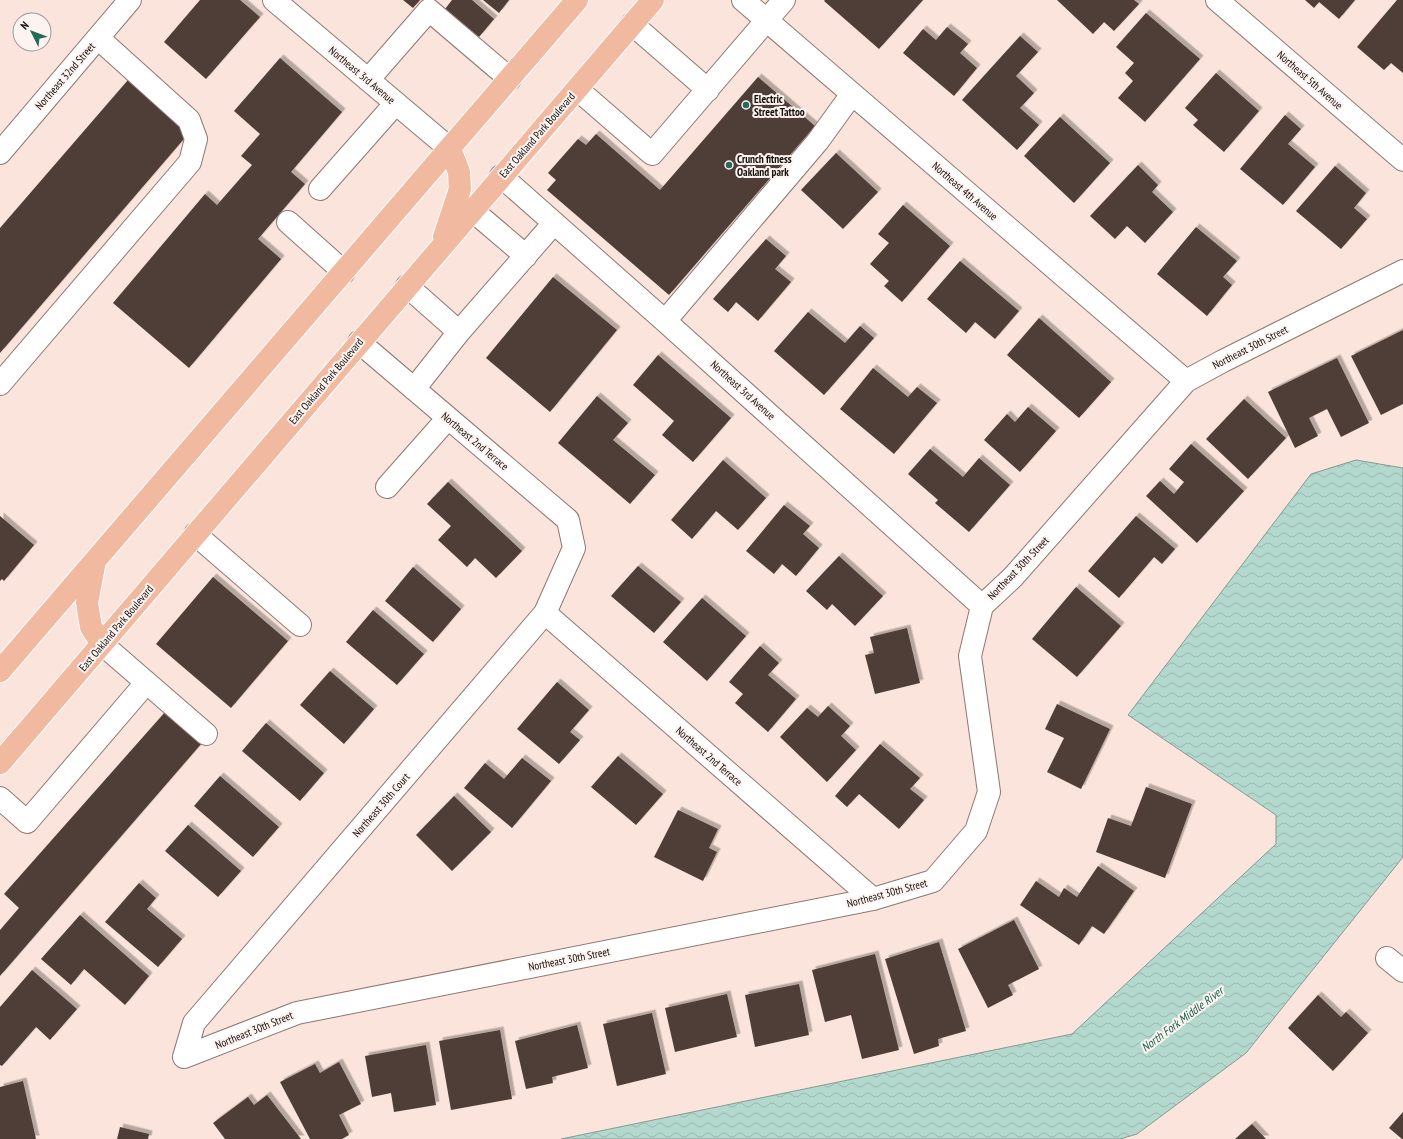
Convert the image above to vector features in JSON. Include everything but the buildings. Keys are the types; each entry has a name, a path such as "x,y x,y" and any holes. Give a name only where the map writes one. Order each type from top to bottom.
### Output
{"main road":[{"path":"0,671 577,0"},
{"name":"East Oakland Park Boulevard","path":"0,763 653,0"},
{"path":"441,246 460,189 459,172 450,149"},
{"path":"95,560 88,603 91,627 102,644"}],"street":[{"name":"Northeast 32nd Street","path":"0,152 130,0"},
{"name":"Northeast 3rd Avenue","path":"274,0 450,149"},
{"name":"Northeast 4th Avenue","path":"743,0 1186,381"},
{"path":"576,89 652,154 784,0"},
{"name":"Northeast 5th Avenue","path":"1217,0 1403,160"},
{"path":"368,80 429,10 510,79"},
{"path":"632,24 708,90"},
{"path":"0,384 190,162 196,139 189,120 98,38"},
{"path":"666,321 818,141 852,94"},
{"path":"320,189 396,103"},
{"name":"Northeast 3rd Avenue","path":"502,176 666,321 982,606"},
{"path":"472,210 526,256"},
{"path":"288,222 344,272"},
{"path":"414,389 459,332 554,223"},
{"name":"Northeast 30th Street","path":"184,1058 297,1013 872,899 933,881 976,831 989,792 970,656 982,606 1013,577 1186,381 1223,360 1403,271"},
{"path":"407,286 459,332"},
{"name":"Northeast 2nd Terrace","path":"359,342 568,520 574,548"},
{"path":"387,487 448,418"},
{"path":"195,534 300,625"},
{"name":"Northeast 30th Court","path":"184,1058 194,1023 545,613 574,548"},
{"name":"Northeast 2nd Terrace","path":"545,613 872,899"},
{"path":"102,644 206,734"},
{"path":"0,798 27,822 146,683"}],"water":[{"name":"North Fork Middle River","path":"1356,460 1403,468 1403,857 1246,1053 1137,1134 1120,1139 561,1139 1072,1034 1276,844 1276,815 1128,715 1311,474"}],"place":[{"name":"Electric Street Tattoo","path":"746,105"},
{"name":"Crunch fitness Oakland park","path":"729,165"}]}
